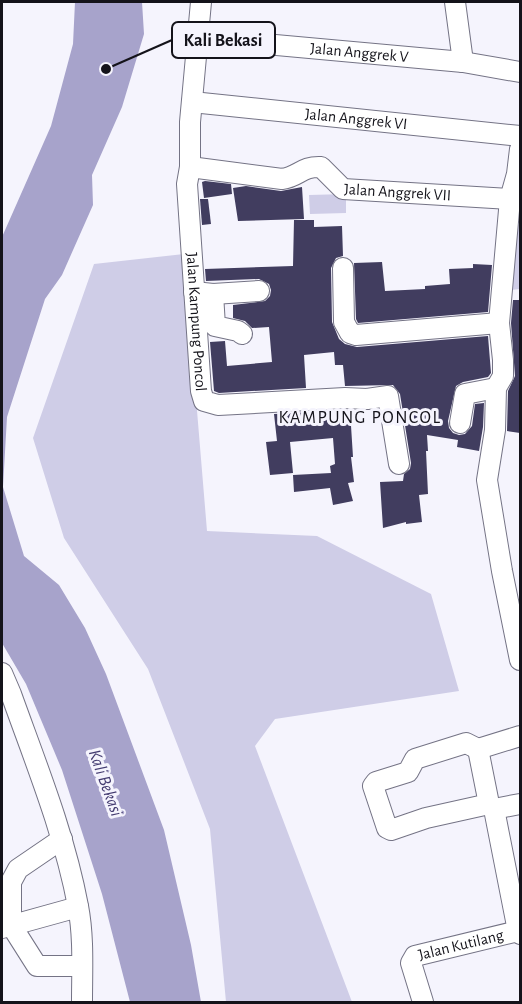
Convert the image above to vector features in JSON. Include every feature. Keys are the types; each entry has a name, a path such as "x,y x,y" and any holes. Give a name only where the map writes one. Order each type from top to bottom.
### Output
{"street":[{"name":"Jalan Kampung Poncol","path":"201,2 190,122 188,202 204,293 206,328 201,391 204,401 218,405 345,398 367,399 388,396 399,464"},
{"path":"455,2 463,62"},
{"name":"Jalan Anggrek V","path":"198,38 463,62 520,72"},
{"name":"Jalan Anggrek VI","path":"192,102 520,136"},
{"path":"520,149 519,174 510,199 511,297 499,323 512,360 496,388 495,430 488,480 502,571 520,660"},
{"name":"Jalan Anggrek VII","path":"190,167 282,179 290,178 301,169 312,166 321,167 343,189 510,199"},
{"path":"343,268 344,322 350,333 356,335 499,323"},
{"path":"204,293 259,291"},
{"path":"206,328 242,334"},
{"path":"460,423 465,394 496,388"},
{"path":"2,672 62,839 78,907 82,943 82,1002"},
{"path":"520,736 478,749 466,743 422,756 415,759 408,772 376,782 373,786 387,828 391,830 426,818 520,804"},
{"path":"478,749 491,807 514,871 519,933"},
{"path":"62,839 18,869 11,882 6,926 37,966 82,966"},
{"path":"6,926 78,907"},
{"name":"Jalan Kutilang","path":"423,1002 411,963 415,956 519,933"}],"shaded area":[{"path":"346,194 346,213 310,214 309,195"},
{"path":"520,224 520,289 511,290 518,225"},
{"path":"184,254 207,531 317,536 431,594 459,691 275,719 255,746 352,1002 226,1002 210,829 148,669 64,538 33,438 94,264"}],"water":[{"path":"75,2 142,2 144,34 122,107 92,175 93,205 62,275 45,299 7,417 3,487 24,556 59,585 85,628 106,674 164,830 191,945 201,1002 130,1002 102,894 62,770 26,684 2,643 2,237 51,126 73,44"}],"building":[{"path":"202,182 231,184 232,194 204,198"},
{"path":"246,186 281,191 302,187 304,219 238,221 233,188"},
{"path":"200,199 208,199 211,224 202,225"},
{"path":"294,220 314,220 314,227 342,226 343,256 336,258 331,268 332,322 339,339 345,344 357,347 488,336 491,373 488,377 463,382 456,386 448,421 453,433 465,434 472,426 475,404 484,403 479,451 457,447 458,440 427,435 428,494 419,495 422,522 406,524 406,522 383,528 380,482 403,481 404,474 410,469 411,463 400,394 393,385 345,386 343,365 335,365 334,352 304,355 306,388 219,393 214,391 210,342 225,341 227,366 272,362 269,327 252,328 245,321 233,318 233,305 265,301 270,296 271,290 269,284 259,279 206,281 205,269 293,266"},
{"path":"382,262 385,291 425,289 425,286 450,284 449,269 473,268 473,264 492,265 488,312 358,323 354,263"},
{"path":"513,300 520,300 520,433 507,431 508,391 515,376 511,323"},
{"path":"350,410 354,482 348,483 353,501 333,505 330,488 294,492 293,475 331,473 330,466 335,464 333,438 290,442 293,473 270,475 266,442 277,441 274,414"}],"place":[{"name":"Kali Bekasi","path":"106,69"}],"district":[{"name":"KAMPUNG PONCOL","path":"360,418"}]}
